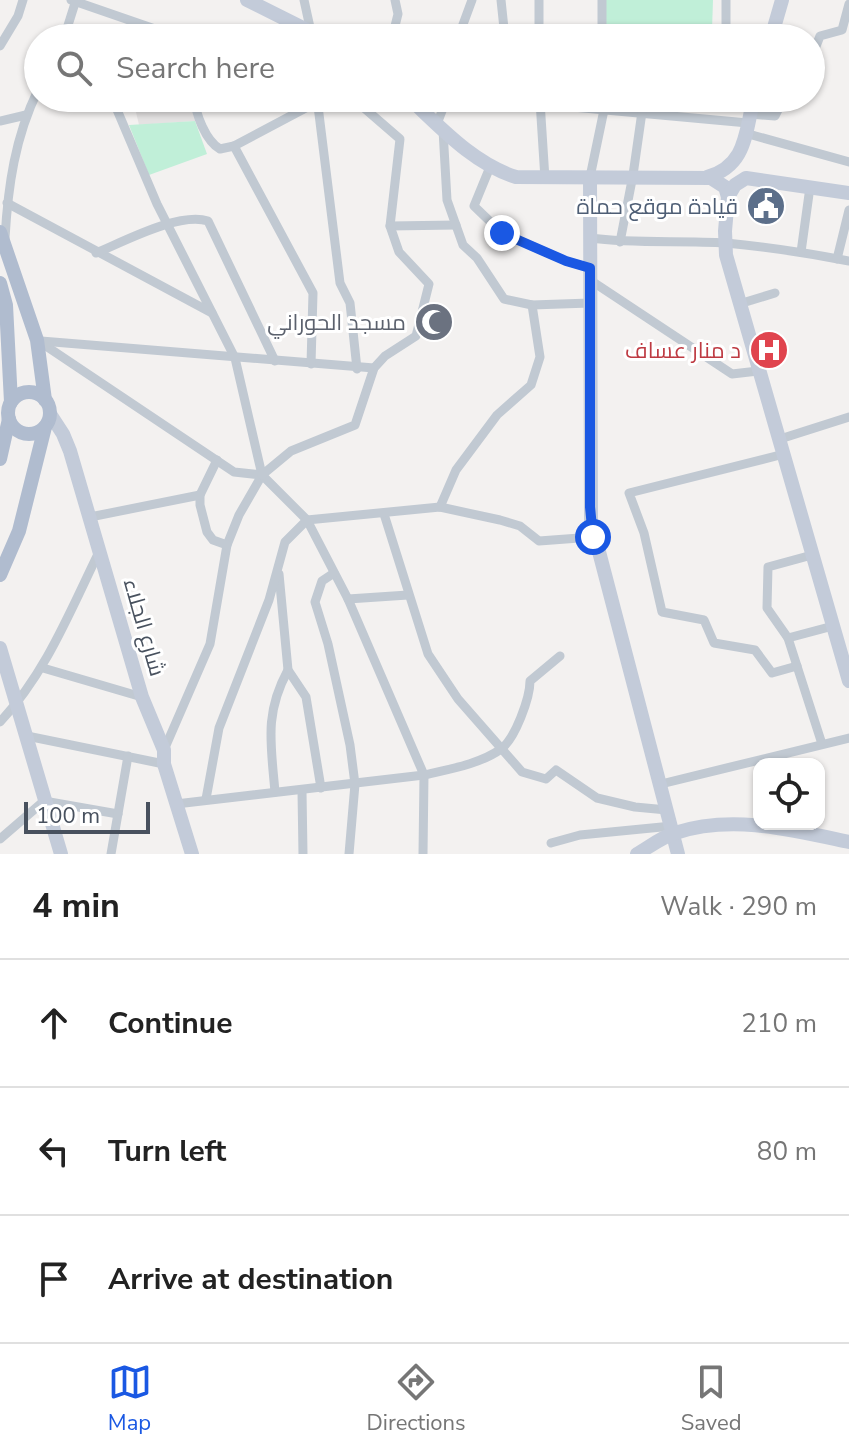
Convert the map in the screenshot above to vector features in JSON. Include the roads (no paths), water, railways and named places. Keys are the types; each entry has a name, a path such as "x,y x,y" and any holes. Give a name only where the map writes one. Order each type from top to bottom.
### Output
{"main road":[{"path":"247,0 295,24"},
{"path":"775,24 782,0"},
{"path":"422,112 490,167 516,177 706,177 721,183 728,197 724,243 739,304 849,681"},
{"path":"706,177 726,170 738,157 750,112"},
{"path":"742,148 743,162 755,178"},
{"path":"590,177 590,507 593,537 678,854"},
{"path":"728,197 740,181 755,178 849,193"},
{"path":"0,575 19,531 47,413 37,340 2,237"},
{"path":"0,283 6,305 11,402 4,420 0,459"},
{"path":"11,402 28,392 41,396 47,413"},
{"path":"4,420 22,433 34,434 47,413"},
{"name":"شارع الجلاء","path":"47,413 63,434 192,854"},
{"path":"0,648 61,854"},
{"path":"637,854 673,829 748,824 849,842"}],"street":[{"path":"0,46 18,16 23,0"},
{"path":"70,24 74,0 142,24"},
{"path":"304,0 313,24"},
{"path":"395,0 398,14 396,24"},
{"path":"463,24 472,0"},
{"path":"501,0 504,24"},
{"path":"539,0 539,24"},
{"path":"602,0 602,24"},
{"path":"726,0 726,24"},
{"path":"825,35 842,30 849,4"},
{"path":"2,237 12,168 27,112"},
{"path":"118,112 167,225 235,358 262,475 307,520 348,599 424,775 423,854"},
{"path":"198,112 211,144 220,149 234,146 295,112"},
{"path":"319,112 340,283 350,303 357,369"},
{"path":"27,736 128,756 164,757 210,644 227,545 239,515 262,475 291,451 355,425 374,368 385,356 416,336 429,284 399,252 390,226 400,139 369,112"},
{"path":"444,112 440,126 447,200 463,245 477,258 504,299 532,305 590,303"},
{"path":"541,112 545,179"},
{"path":"590,177 604,112"},
{"path":"623,112 747,123 849,162"},
{"path":"747,123 775,116 777,112"},
{"path":"620,242 642,114"},
{"path":"0,121 26,115"},
{"path":"234,146 313,293 311,364"},
{"path":"490,167 474,206 502,233 590,274 732,374 758,371"},
{"path":"801,252 810,187"},
{"path":"7,203 212,313"},
{"path":"837,259 849,210"},
{"path":"96,253 167,225 196,218 208,221 275,361"},
{"path":"390,226 456,225"},
{"path":"590,238 620,242 724,243 849,261"},
{"path":"739,304 775,293"},
{"path":"440,507 456,470 497,415 531,385 540,357 532,305"},
{"path":"37,340 357,369 374,368"},
{"path":"37,340 234,472 262,475"},
{"path":"797,666 772,673 755,650 714,643 704,620 662,612 644,533 629,493 782,446 849,417"},
{"path":"838,420 849,428"},
{"path":"217,460 200,495 202,518 213,540 227,545"},
{"path":"90,517 200,495"},
{"path":"206,799 219,728 269,600 285,542 307,520 440,507 520,526 539,541 593,537"},
{"path":"384,514 428,654 458,699 522,772 546,779 556,770 597,798 635,807 667,810"},
{"path":"0,722 43,668 100,550"},
{"path":"812,555 768,567 767,608 788,638 822,744"},
{"path":"278,562 288,670 306,697 321,788"},
{"path":"334,573 322,581 315,602 328,644 350,745 355,784 349,854"},
{"path":"348,599 408,595"},
{"path":"788,638 833,626"},
{"path":"176,804 424,775 462,766 504,748 530,694 530,681 560,656"},
{"path":"43,668 142,697"},
{"path":"275,792 270,718 276,691 288,670"},
{"path":"661,784 849,738"},
{"path":"111,854 128,756"},
{"path":"291,854 303,853 302,791"},
{"path":"0,839 44,801 118,814"},
{"path":"551,843 580,835 673,829"}],"place":[{"name":"قيادة موقع حماة","path":"766,206"},
{"name":"مسجد الحوراني","path":"434,322"},
{"name":"د منار عساف","path":"769,350"}]}
